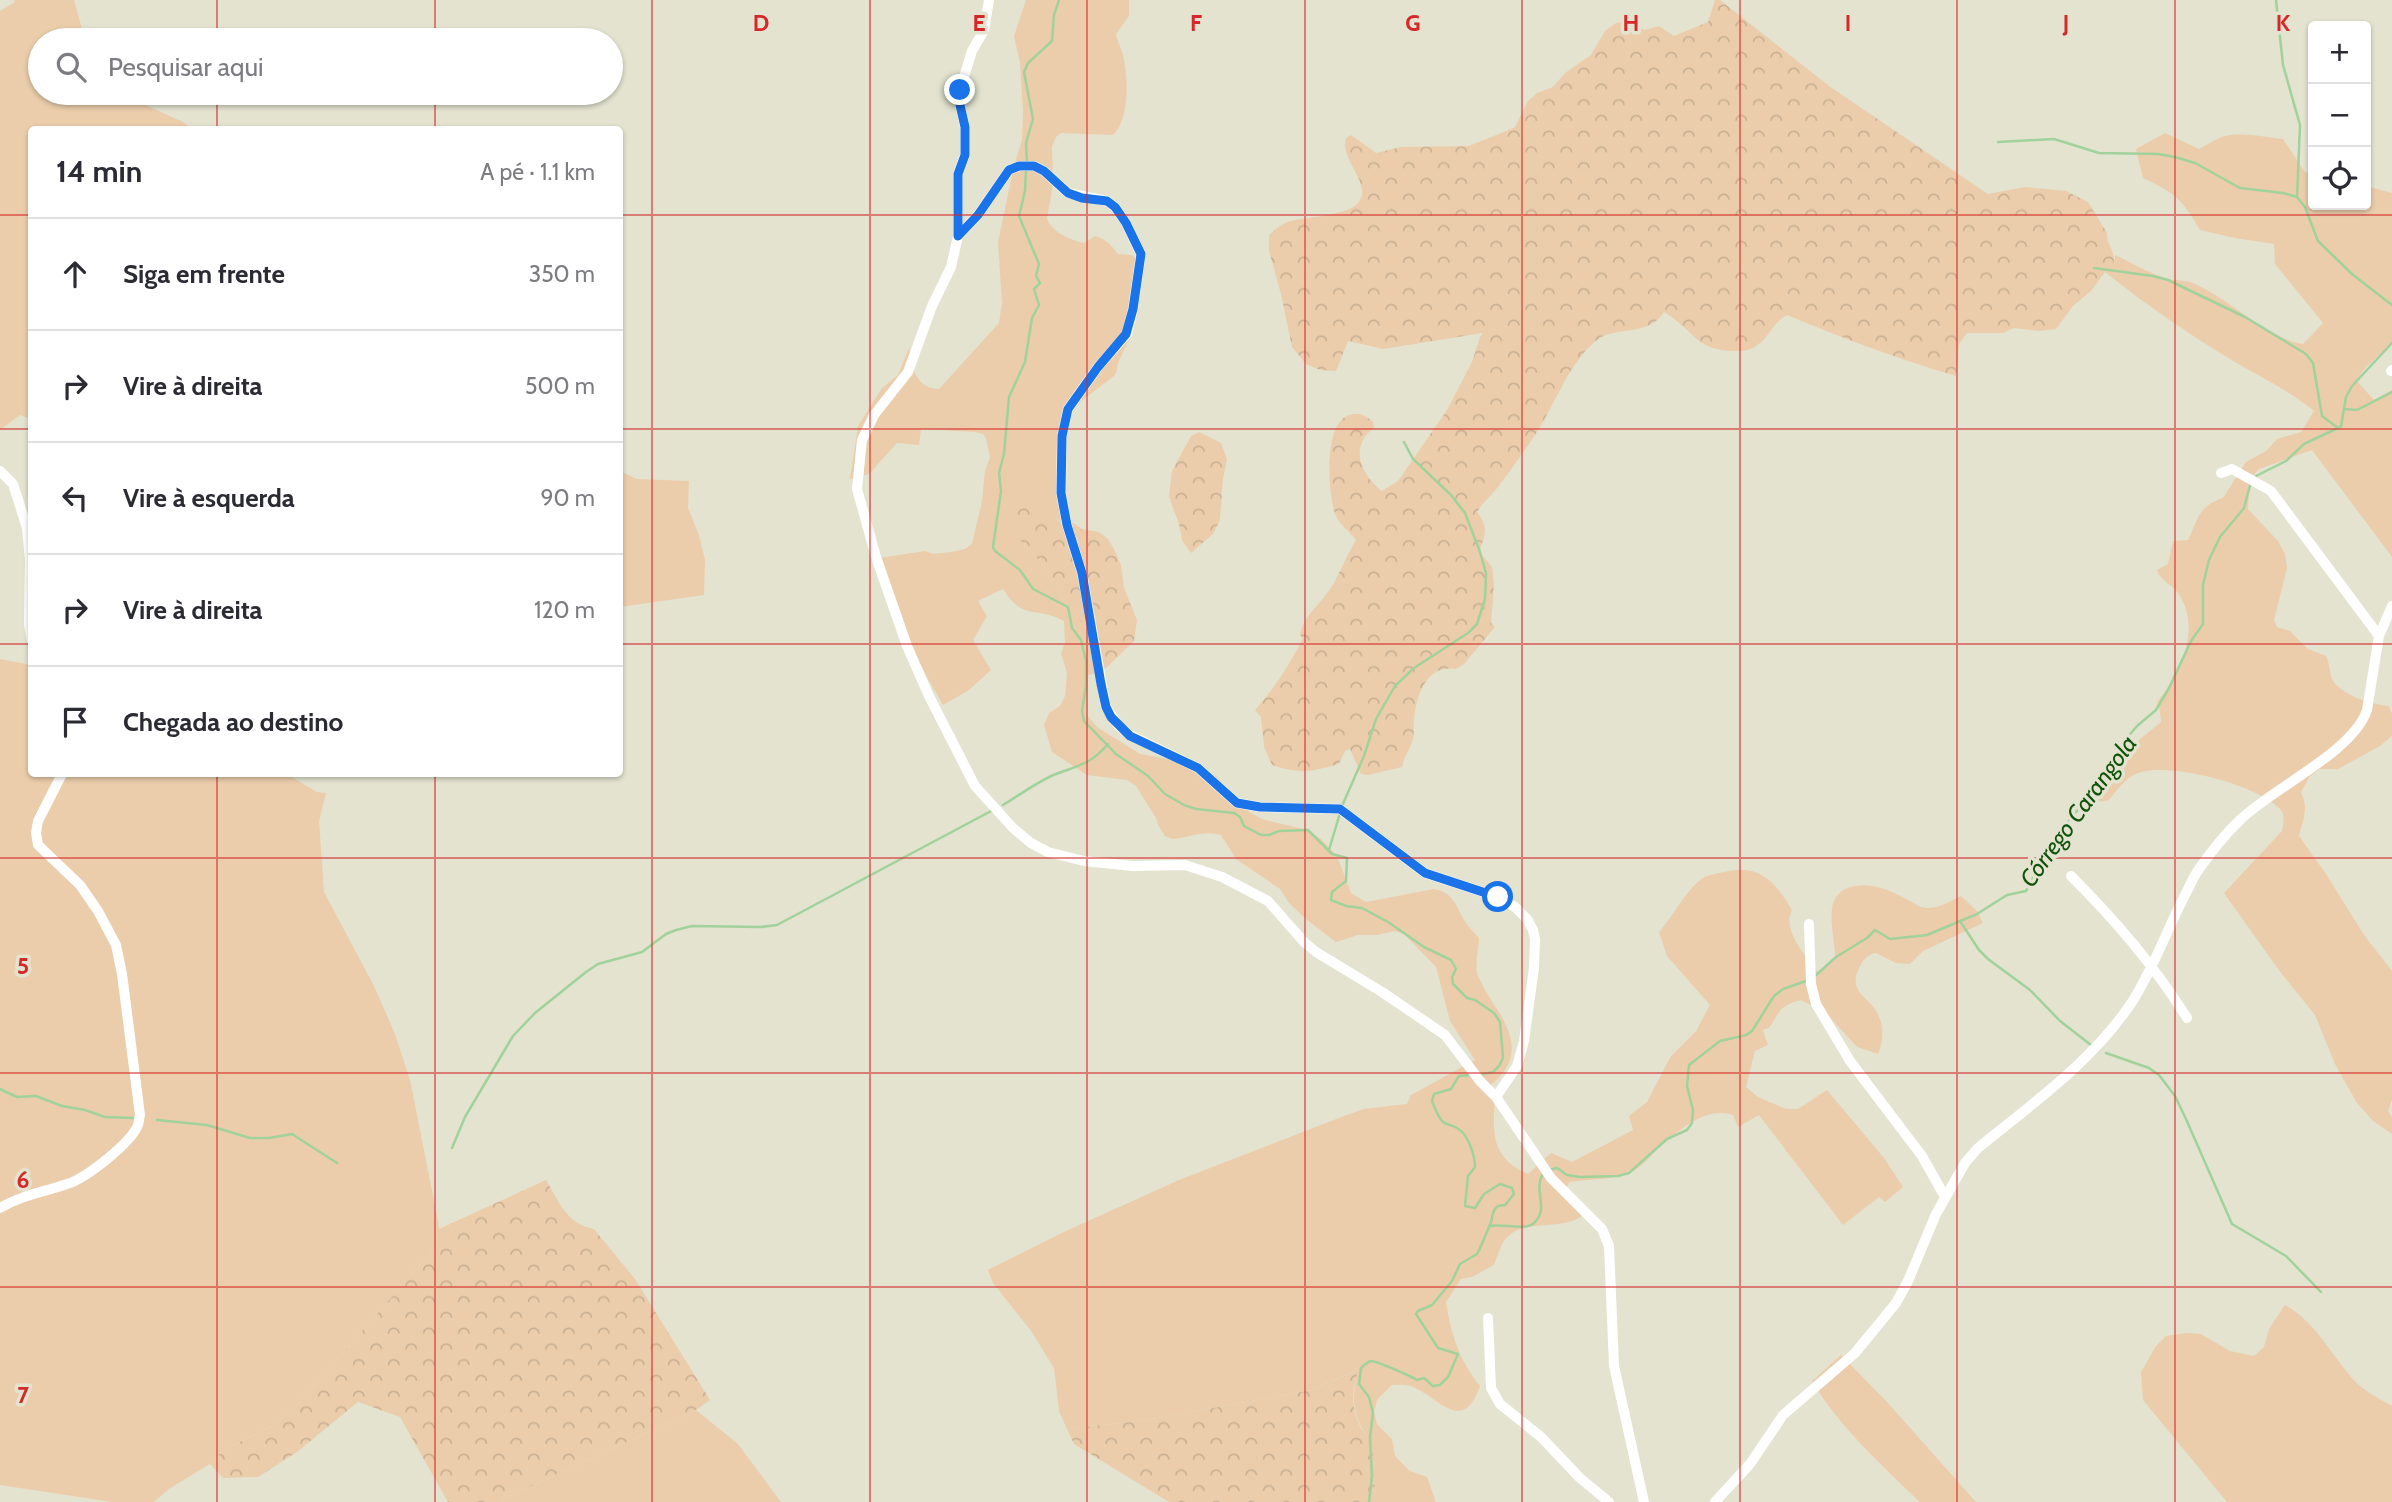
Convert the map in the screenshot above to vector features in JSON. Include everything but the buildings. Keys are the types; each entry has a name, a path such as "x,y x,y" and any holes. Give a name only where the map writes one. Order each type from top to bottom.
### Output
{"street":[{"path":"989,0 984,30 972,51 960,90 965,127 965,155 958,174 958,236 951,267 932,306 908,372 874,415 862,440 857,489 876,557 907,646 975,786 1013,828 1031,843 1048,852 1095,863 1193,867 1257,893 1276,908 1304,942 1316,952 1445,1035 1496,1097 1551,1178 1602,1229 1609,1247 1614,1366 1644,1502"},
{"path":"958,236 978,215 1009,170 1019,166 1034,166 1044,171 1068,193 1107,201 1115,207 1126,223 1141,254 1136,296 1126,334 1068,409 1062,436 1061,493 1067,525 1082,573 1106,707 1111,717 1130,736 1198,768 1237,803 1260,807 1340,809 1425,873 1498,897 1515,907 1534,930 1534,968 1524,1041 1517,1066 1496,1097"},
{"path":"2221,473 2232,470 2272,491 2379,636"},
{"path":"0,471 13,484 28,539"},
{"path":"1715,1502 1750,1464 1783,1415 1854,1353 1889,1313 1908,1282 1936,1214 1965,1163 1978,1148 2077,1067 2102,1042 2133,1000 2152,967 2198,870 2226,834 2259,804 2356,732 2367,710 2379,636 2392,606"},
{"path":"0,1208 31,1193 68,1184 94,1170 133,1134 140,1115 121,965 116,946 91,899 38,845 37,821 60,777"},
{"path":"2071,876 2122,928 2187,1018"},
{"path":"1809,924 1810,979 1815,1004 1850,1062 1922,1156 1945,1197"},
{"path":"1488,1318 1493,1397 1541,1437 1580,1478 1609,1502"}],"green space":[{"path":"14,0 74,0 82,28 28,28 28,105 145,105 189,126 28,126 28,418 20,415 0,430 0,11 15,2"},
{"path":"1026,0 1129,0 1129,16 1116,34 1126,74 1125,109 1119,128 1113,135 1061,133 1056,137 1052,147 1053,184 1047,219 1057,232 1067,238 1084,243 1095,236 1108,243 1118,254 1136,258 1129,339 1114,376 1072,408 1061,425 1068,520 1082,529 1077,532 1056,518 1015,535 1047,569 1063,600 1087,629 1105,669 1088,675 1087,715 1097,727 1140,754 1196,764 1216,776 1246,810 1262,819 1307,830 1321,839 1337,856 1351,893 1366,902 1434,889 1450,896 1466,923 1479,938 1478,976 1508,1030 1512,1044 1511,1058 1504,1072 1490,1086 1495,1091 1496,1140 1505,1159 1528,1174 1551,1153 1572,1162 1633,1130 1629,1116 1647,1102 1671,1056 1696,1031 1710,1005 1667,956 1659,932 1688,893 1704,877 1747,870 1765,877 1792,910 1790,926 1793,935 1818,972 1835,957 1833,905 1839,893 1848,888 1864,885 1880,888 1925,908 1939,906 1961,896 1977,911 1983,923 1923,951 1910,964 1896,963 1876,953 1865,959 1856,975 1856,983 1881,1021 1882,1036 1878,1054 1857,1047 1826,1013 1801,1000 1781,1010 1769,1028 1763,1030 1768,1045 1755,1051 1746,1087 1758,1097 1786,1109 1798,1109 1827,1090 1884,1158 1903,1187 1885,1202 1879,1197 1843,1225 1759,1115 1738,1127 1733,1115 1713,1114 1686,1126 1631,1172 1614,1177 1569,1182 1566,1190 1582,1216 1572,1221 1518,1230 1509,1235 1502,1244 1494,1265 1472,1277 1461,1279 1446,1302 1457,1346 1480,1386 1473,1400 1459,1411 1442,1405 1413,1387 1392,1385 1377,1400 1374,1412 1377,1424 1392,1439 1395,1456 1410,1471 1427,1477 1436,1502 1374,1502 1374,1456 1370,1442 1358,1421 1355,1407 1354,1392 1358,1370 1307,1391 1147,1420 1067,1429 1059,1411 1054,1368 1031,1331 993,1283 988,1270 1179,1180 1364,1109 1407,1104 1411,1095 1475,1060 1450,1021 1436,967 1404,934 1395,931 1358,935 1336,942 1289,903 1280,889 1236,859 1221,835 1202,834 1172,839 1165,836 1136,786 1127,780 1087,775 1052,752 1044,725 1049,713 1060,706 1065,696 1067,673 1061,654 1065,642 1064,621 1017,606 1003,589 978,601 987,616 973,640 991,670 969,690 943,705 901,631 873,559 925,551 934,554 951,552 965,549 972,544 982,501 985,471 990,458 986,438 975,432 921,429 919,445 897,443 869,474 850,479 858,426 882,388 898,375 909,348 916,376 925,385 939,389 999,323 1002,303 998,242 1022,140 1020,63 1014,36"},
{"path":"1715,0 1720,0 1829,86 1988,194 2025,187 2066,191 2088,202 2107,233 2114,256 2113,266 2108,268 2091,291 2073,306 2056,329 2038,331 2014,328 2003,333 1967,333 1959,344 1956,376 1870,348 1787,315 1760,343 1743,351 1711,347 1664,312 1650,325 1613,333 1597,340 1578,360 1535,435 1503,481 1477,512 1485,530 1479,551 1492,567 1494,585 1491,623 1495,627 1464,664 1456,669 1437,671 1424,684 1415,711 1413,739 1402,767 1368,775 1361,774 1350,749 1345,751 1339,764 1321,769 1298,771 1272,765 1264,747 1261,717 1255,710 1287,666 1303,638 1300,635 1305,622 1330,589 1356,540 1337,518 1333,504 1329,475 1331,444 1335,431 1349,415 1359,414 1373,422 1374,427 1360,447 1363,468 1371,481 1382,491 1398,481 1447,410 1472,362 1483,333 1383,349 1348,341 1336,371 1320,370 1306,364 1292,347 1269,251 1269,235 1287,222 1340,212 1357,204 1361,198 1361,184 1345,146 1346,138 1351,135 1376,153 1401,147 1469,146 1515,127 1528,101 1537,93 1553,87 1565,73 1591,55 1605,31 1616,23 1625,22 1645,30 1659,26 1674,36 1708,22"},
{"path":"2165,133 2199,149 2219,138 2232,135 2283,139 2308,173 2308,210 2371,210 2371,187 2392,193 2392,343 2356,380 2374,400 2392,390 2392,557 2312,450 2259,469 2250,479 2248,509 2278,541 2285,554 2287,568 2274,620 2277,627 2290,631 2308,649 2326,656 2332,679 2342,690 2374,704 2389,706 2392,714 2392,736 2380,746 2338,769 2320,769 2310,776 2301,792 2305,809 2299,836 2364,935 2392,971 2392,1100 2388,1111 2392,1117 2392,1134 2373,1121 2357,1103 2335,1064 2315,1015 2278,969 2224,893 2282,831 2284,818 2281,810 2255,792 2193,773 2155,770 2141,772 2123,783 2109,800 2098,802 2093,784 2102,770 2161,722 2157,702 2174,678 2186,650 2188,620 2185,606 2178,593 2157,570 2168,564 2173,541 2188,540 2200,514 2209,505 2223,498 2246,462 2266,451 2277,439 2301,432 2314,411 2185,330 2105,272 2115,255 2162,277 2190,282 2204,288 2275,334 2303,344 2323,323 2275,264 2274,244 2200,230 2177,198 2143,178 2136,149"},
{"path":"1199,432 1221,443 1227,459 1220,520 1213,534 1191,553 1182,540 1169,497 1172,471 1191,436"},
{"path":"623,472 637,479 689,481 688,508 705,560 704,595 623,607"},
{"path":"1023,504 1039,507 1077,532 1082,529 1099,532 1108,539 1114,549 1121,565 1124,588 1137,620 1134,641 1105,669 1087,629 1063,600 1047,569 1015,535 1012,522"},
{"path":"0,659 28,664 28,777 292,777 317,792 326,793 319,821 324,892 374,986 395,1034 410,1080 439,1229 431,1252 294,1409 270,1427 222,1451 210,1464 169,1489 154,1502 112,1502 0,1485"},
{"path":"546,1180 570,1217 594,1229 635,1279 710,1400 696,1410 501,1502 448,1502 400,1417 358,1402 297,1452 258,1477 223,1478 210,1464 222,1451 270,1427 294,1409 431,1252 439,1229"},
{"path":"2285,1305 2313,1328 2355,1382 2392,1406 2392,1502 2227,1502 2143,1400 2141,1372 2156,1346 2166,1336 2201,1334 2230,1351 2254,1356 2264,1347 2269,1329"},
{"path":"1841,1355 1976,1502 1920,1502 1861,1444 1834,1413 1812,1381"},
{"path":"1359,1370 1353,1392 1354,1406 1374,1456 1374,1502 1169,1502 1074,1444 1067,1429 1147,1420 1307,1391"},
{"path":"696,1410 738,1444 781,1502 501,1502 503,1499"}],"waterway":[{"path":"1027,163 1026,143 1033,119 1024,72 1028,63 1052,41 1054,15 1059,0"},
{"path":"2276,0 2283,65 2300,125 2297,197"},
{"path":"1998,142 2054,139 2099,153 2158,154 2175,157 2195,163 2240,188 2297,197 2305,207 2318,241 2352,274 2392,305"},
{"path":"1026,170 1025,191 1019,216 1039,264 1036,276 1040,283 1034,289 1039,305 1032,318 1025,362 1009,397 993,547 1020,570 1033,589 1068,607 1072,628 1081,640 1086,661 1082,711 1084,721 1116,754 1148,776 1165,794 1184,805 1234,813 1240,817 1244,826 1261,835 1308,830 1332,854 1347,858 1346,881 1332,892 1331,900 1362,908 1424,947 1451,960 1456,969 1452,977 1453,984 1467,998 1475,1000 1494,1013 1500,1022 1503,1058 1493,1072 1478,1075"},
{"path":"2094,268 2168,280 2245,317 2306,354 2313,363 2322,416 2338,428"},
{"name":"Córrego Carangola","path":"2338,428 2341,426 2346,397 2352,386 2392,343"},
{"path":"2344,409 2357,410 2392,392"},
{"name":"Córrego Carangola","path":"2254,477 2286,461 2304,444 2338,428"},
{"path":"1342,806 1364,756 1376,719 1395,686 1414,668 1468,633 1477,624 1485,599 1486,573 1465,513 1451,495 1413,459 1404,442"},
{"name":"Córrego Carangola","path":"1815,976 1836,957 1875,930 1890,939 1927,935 1977,914 2007,895 2026,891 2034,874 2051,854 2069,820 2095,791 2120,746 2137,726 2156,710 2169,688 2191,641 2203,624 2203,585 2209,560 2220,537 2244,508 2251,482"},
{"path":"1003,805 1043,780 1090,760 1108,744"},
{"path":"452,1148 465,1117 513,1036 535,1013 598,964 642,952 666,934 692,926 777,925 993,810"},
{"path":"1329,850 1340,813"},
{"path":"1960,921 1988,959 2030,990 2060,1021 2091,1045"},
{"name":"Córrego Carangola","path":"1549,1170 1557,1168 1567,1175 1580,1177 1629,1173 1667,1139 1687,1130 1692,1123 1693,1110 1687,1086 1689,1065 1720,1041 1752,1031 1774,996 1783,989 1809,980"},
{"path":"2106,1053 2149,1068 2159,1075 2175,1096 2232,1224 2286,1256 2321,1292"},
{"path":"1369,1502 1373,1413 1369,1397 1359,1384 1361,1368 1371,1361 1417,1380 1424,1378 1433,1386 1440,1385 1448,1377 1458,1354 1438,1348 1416,1314 1432,1305 1452,1281 1460,1264 1477,1254 1494,1211 1498,1206 1505,1205 1514,1194 1512,1188 1500,1184 1484,1194 1475,1208 1465,1206 1468,1176 1475,1167 1472,1151 1461,1131 1442,1121 1432,1101 1434,1094 1451,1089 1459,1076 1471,1075"},
{"path":"0,1089 17,1097 36,1096 105,1117 134,1118"},
{"path":"157,1120 207,1125 250,1138 292,1134 337,1163"},
{"name":"Córrego Carangola","path":"1491,1226 1521,1227 1535,1222 1541,1211 1540,1180 1543,1174"}],"route":[{"path":"960,90 965,127 965,155 958,174 958,236 978,215 1009,170 1019,166 1034,166 1044,171 1068,193 1107,201 1115,207 1141,254 1133,309 1126,334 1068,409 1062,436 1061,493 1067,525 1082,573 1101,684 1111,717 1130,736 1198,768 1237,803 1276,808 1340,809 1361,822 1387,846 1425,873 1498,897"}]}
